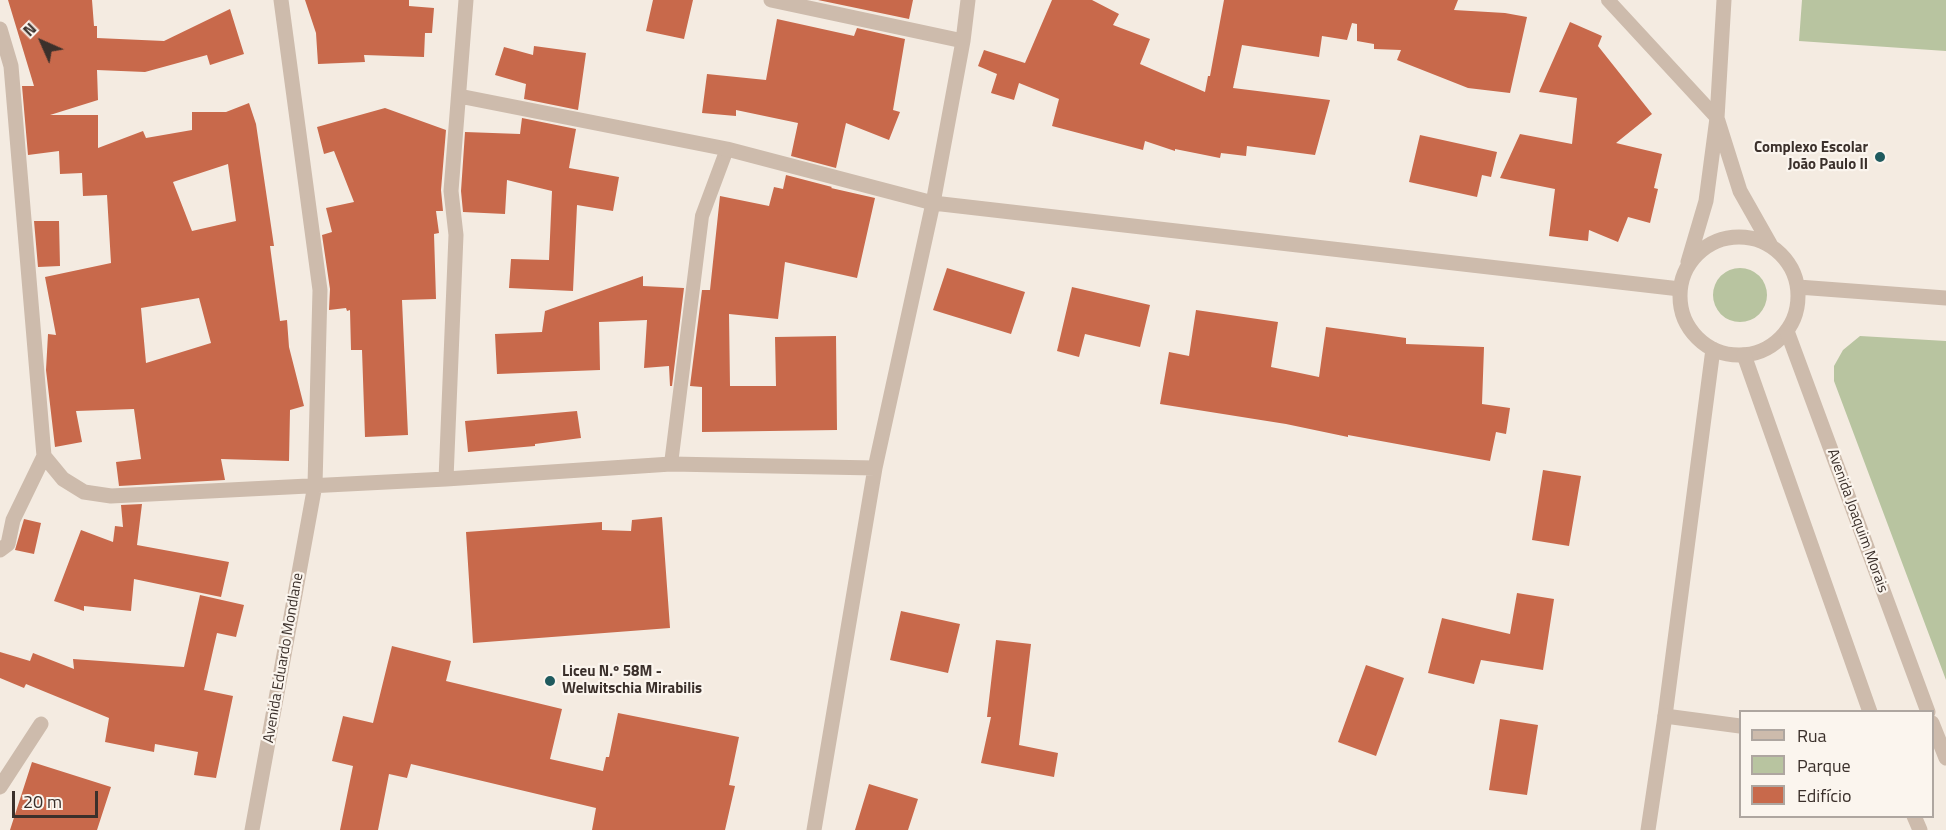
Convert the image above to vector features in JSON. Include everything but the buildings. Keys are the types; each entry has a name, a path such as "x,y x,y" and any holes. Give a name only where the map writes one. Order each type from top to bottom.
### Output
{"street":[{"name":"Avenida Eduardo Mondlane","path":"252,830 315,485 320,290 281,0"},
{"path":"446,479 456,235 451,191 466,0"},
{"path":"771,0 963,41"},
{"path":"814,830 875,468 933,203 963,41 968,0"},
{"path":"1686,270 1697,254 1713,242 1733,237 1753,237 1770,244 1784,256 1794,272 1798,287 1798,302 1787,331 1775,343 1761,351 1744,355 1728,354 1713,349 1698,339 1686,324 1680,308 1680,289 1706,201 1717,118 1724,0"},
{"path":"0,29 11,66 44,456 14,520 8,544 0,550"},
{"path":"459,96 727,149 933,203 1680,289"},
{"path":"1717,118 1740,190 1770,244"},
{"path":"1798,287 1946,298"},
{"name":"Avenida Joaquim Morais","path":"1787,331 1928,710"},
{"path":"1648,830 1713,349"},
{"path":"1744,355 1870,710"},
{"path":"44,456 63,479 84,492 111,496 446,479 671,464 875,468"},
{"path":"1665,716 1739,726"},
{"path":"0,787 41,724"},
{"path":"1934,728 1946,758"}],"lane":[{"path":"1608,0 1717,118"},
{"path":"671,464 702,216 727,149"}],"green space":[{"path":"1802,0 1946,0 1946,51 1799,41"},
{"path":"1740,268 1750,270 1759,276 1765,285 1767,295 1765,305 1759,314 1750,320 1740,322 1730,320 1721,314 1715,305 1713,295 1715,285 1721,276 1730,270"},
{"path":"1860,336 1946,341 1946,680 1834,381 1834,366 1843,350"}],"place":[{"name":"Complexo Escolar João Paulo II","path":"1880,157"},
{"name":"Liceu N.º 58M - Welwitschia Mirabilis","path":"550,681"}]}
